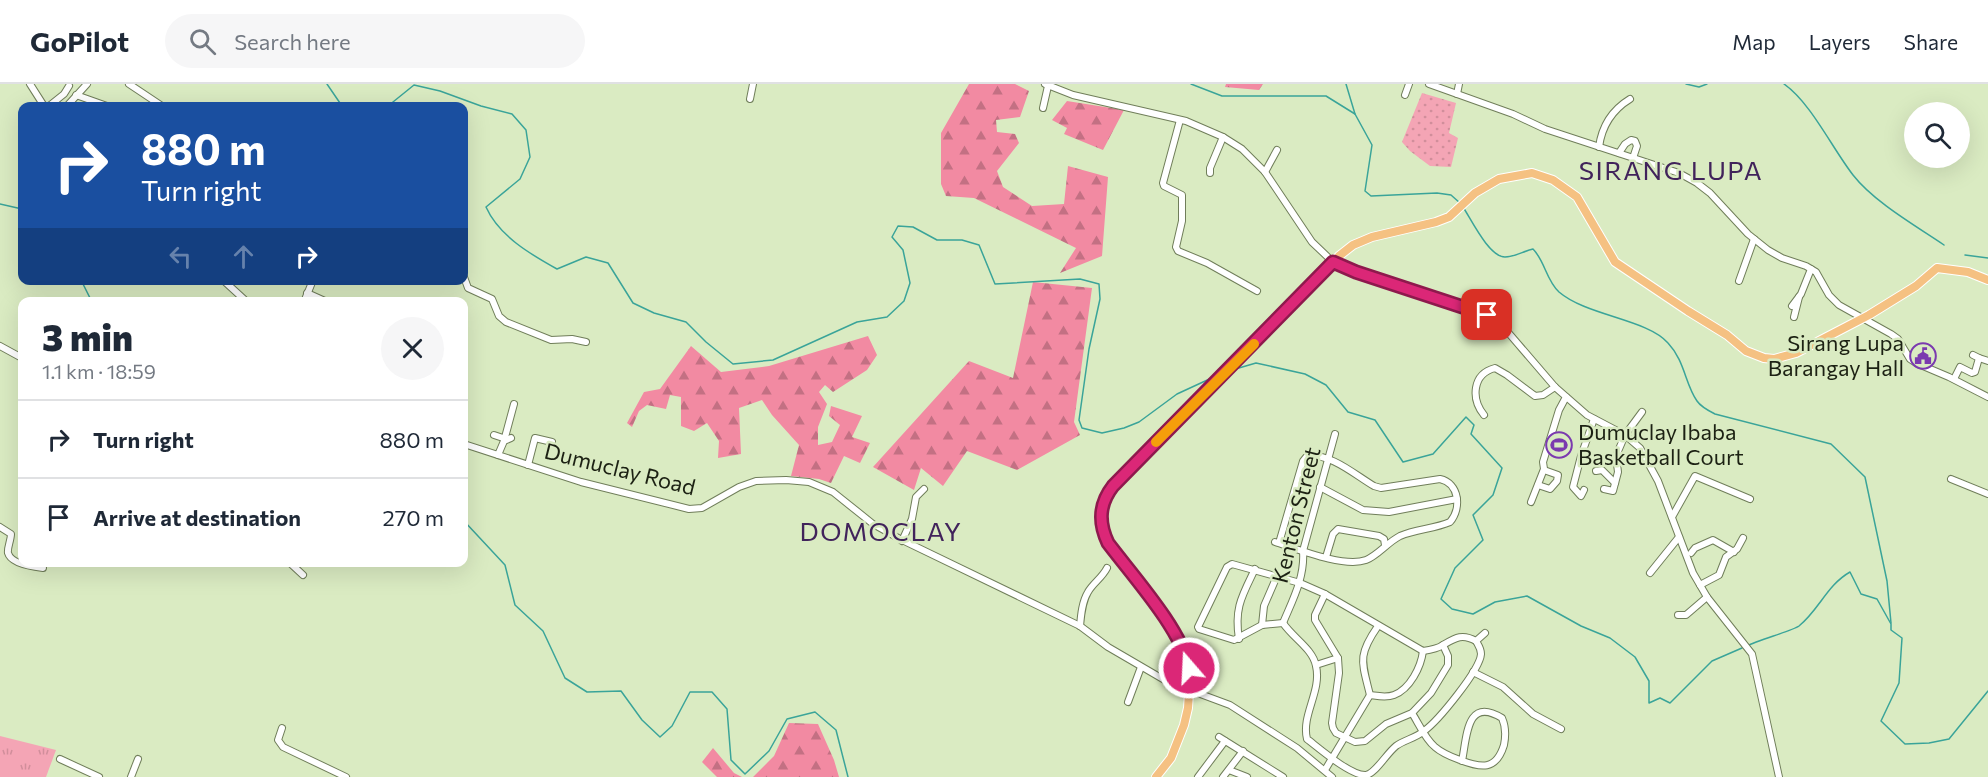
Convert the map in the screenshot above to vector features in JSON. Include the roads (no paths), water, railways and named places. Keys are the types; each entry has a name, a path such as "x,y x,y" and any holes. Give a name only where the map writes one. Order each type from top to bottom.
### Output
{"main road":[{"path":"1156,777 1171,758 1188,708 1190,678 1187,658 1176,634 1108,543 1101,520 1104,500 1113,486 1346,250 1362,241 1449,217 1475,193 1499,179 1532,173 1553,180 1569,189 1577,197 1615,262 1727,335 1746,351 1774,359 1796,353 1864,318 1916,286 1937,268 1968,272 1988,280"}],"street":[{"path":"30,84 41,102"},
{"path":"70,102 87,84"},
{"path":"129,84 156,102"},
{"path":"750,99 753,84"},
{"path":"1405,95 1409,84"},
{"path":"1429,84 1513,114 1545,129 1679,173 1697,183 1710,193 1754,239 1775,254 1811,269 1820,276 1834,301 1898,339 1905,353 1916,363 1988,397"},
{"path":"1457,94 1459,84"},
{"path":"1043,108 1046,85 1073,95 1180,120 1223,137 1242,149 1264,172 1312,242 1333,262 1356,272 1487,315 1500,323 1566,397 1594,419 1624,435 1640,448 1652,467 1693,573 1707,597 1752,654 1779,777"},
{"path":"55,102 69,86"},
{"path":"76,95 96,102"},
{"path":"1599,147 1605,125 1617,107 1630,99"},
{"path":"1180,120 1163,183 1164,186 1182,195 1182,221 1176,248 1257,291"},
{"path":"1210,173 1223,137"},
{"path":"1619,153 1624,144 1635,141 1637,146 1633,158"},
{"path":"1264,172 1277,150"},
{"path":"1739,281 1754,239"},
{"path":"1794,317 1799,297 1811,269"},
{"path":"228,285 242,297"},
{"path":"306,297 311,285"},
{"path":"467,285 468,288 492,298 499,316 506,322 551,339 586,342"},
{"path":"307,293 316,297"},
{"path":"1792,306 1799,297"},
{"path":"0,346 18,356"},
{"path":"1954,379 1960,367 1974,373 1976,356 1988,362"},
{"path":"1484,415 1477,406 1476,389 1480,379 1489,370 1495,368 1535,396 1543,395 1555,387"},
{"path":"1532,502 1544,470 1543,462 1559,410 1566,397"},
{"path":"498,455 514,404"},
{"path":"1604,489 1612,492 1618,471 1616,457 1624,435 1642,412"},
{"path":"1584,490 1580,496 1573,487 1594,419"},
{"name":"Kenton Street","path":"1283,622 1300,583 1304,562 1303,551 1335,434"},
{"path":"494,435 503,439 512,438"},
{"path":"528,465 536,438 552,442"},
{"name":"Dumuclay Road","path":"468,445 581,482 689,509 702,508 739,487 756,481 809,482 833,492 873,524 902,541 1080,626 1108,647 1168,682 1230,705 1297,748 1332,777"},
{"path":"1314,455 1329,459 1381,488 1440,479 1447,480 1453,484 1457,499 1454,517 1442,526 1408,533 1385,545 1366,560 1344,563 1277,543 1303,461 1307,456 1314,455"},
{"path":"1538,485 1550,489 1557,481 1558,475 1544,470"},
{"path":"1596,471 1602,471 1615,483"},
{"path":"1672,517 1695,476 1750,500"},
{"path":"1950,479 1988,494"},
{"path":"1320,487 1364,510 1389,512 1457,499"},
{"path":"902,541 912,519 916,497 924,489"},
{"path":"0,527 10,534 8,552 18,561"},
{"path":"1326,557 1333,534 1338,529 1379,536 1384,539 1385,545"},
{"path":"1650,573 1679,537"},
{"path":"1700,585 1716,579 1726,557 1734,552 1743,538"},
{"path":"1690,553 1695,548 1713,540 1734,552"},
{"path":"1230,564 1300,583 1348,605 1378,626 1423,651 1443,645 1458,636 1476,641 1480,648 1481,655 1473,672 1448,707 1424,732 1397,745 1386,754 1372,772 1366,775 1331,758 1307,739 1306,731 1317,679 1316,665 1310,653 1290,634 1283,622 1262,625 1234,640 1198,627 1230,564"},
{"path":"34,567 44,568"},
{"path":"294,567 303,575"},
{"path":"1080,626 1084,601 1089,590 1100,580 1107,568"},
{"path":"1239,639 1237,614 1240,600 1255,569"},
{"path":"1262,625 1264,606 1277,576"},
{"path":"1325,594 1315,620 1338,658 1339,673 1332,723 1336,733 1344,738 1355,742 1365,741 1386,724 1412,713 1431,693 1448,664 1448,656 1443,645"},
{"path":"1678,615 1686,615 1707,597"},
{"path":"1325,770 1370,695 1363,652 1365,644 1378,626"},
{"path":"1476,641 1485,633"},
{"path":"1370,695 1392,696 1405,688 1417,671 1423,651"},
{"path":"1316,665 1338,658"},
{"path":"1128,702 1142,667"},
{"path":"1473,672 1503,687 1533,714 1562,729"},
{"path":"1412,713 1435,747 1448,756 1462,761 1477,766 1485,767 1493,763 1505,741 1505,725 1502,718 1493,712 1476,713 1468,726 1462,761"},
{"path":"282,728 278,740 283,747 346,777"},
{"path":"1198,777 1222,739 1283,777"},
{"path":"1223,777 1244,751"},
{"path":"60,759 99,777"},
{"path":"131,777 138,759"},
{"path":"1229,770 1247,777"}],"waterway":[{"path":"327,84 339,102"},
{"path":"1191,84 1222,96 1326,96 1355,114 1372,145 1365,191 1371,196 1437,193 1451,195 1460,203"},
{"path":"1346,84 1355,114"},
{"path":"1686,84 1699,87 1707,84"},
{"path":"1784,84 1803,102 1862,185 1896,213 1944,245"},
{"path":"393,102 414,85 512,114 526,130 530,157 520,179 486,207 499,227 516,243 557,269 586,257 608,263 633,303 654,313 686,322 733,364 773,360 857,322 887,317 904,301 910,283 903,250 892,237 898,226 913,227 937,240 962,240 979,245 995,284 1080,279 1099,284 1100,299 1089,349 1079,420 1082,428 1102,433 1124,428 1139,422 1177,394 1216,376"},
{"path":"0,204 18,208"},
{"path":"1463,207 1487,244 1499,255 1508,257 1533,249 1559,292 1585,307 1646,328 1668,343 1678,357 1693,394 1705,409 1715,414 1831,444 1865,477 1887,581 1891,623"},
{"path":"1965,255 1988,258"},
{"path":"84,285 90,297"},
{"path":"1232,370 1256,363 1305,374 1326,385 1348,412 1375,420 1403,462 1433,454 1466,417 1474,425 1471,434 1502,468 1493,495 1473,515 1483,540 1455,568 1441,599 1452,609 1473,614 1495,602 1527,596 1581,626 1610,638 1635,657 1649,681 1649,703 1660,698 1670,703 1712,661 1742,648"},
{"path":"468,525 505,565 515,605 543,631 565,678 587,692 621,691 642,720 660,737 672,726 690,692 712,692 727,709 731,760 745,774 769,751 787,719 815,712 836,730 848,777"},
{"path":"1747,646 1799,626 1835,584 1850,572 1861,594 1877,599 1891,624 1891,630 1902,638 1899,683 1881,721 1905,744 1949,739 1988,691"}],"place":[{"name":"Sirang Lupa Barangay Hall","path":"1923,356"},
{"name":"Dumuclay Ibaba Basketball Court","path":"1559,445"}],"district":[{"name":"SIRANG LUPA","path":"1671,171"},
{"name":"DOMOCLAY","path":"881,532"}]}
